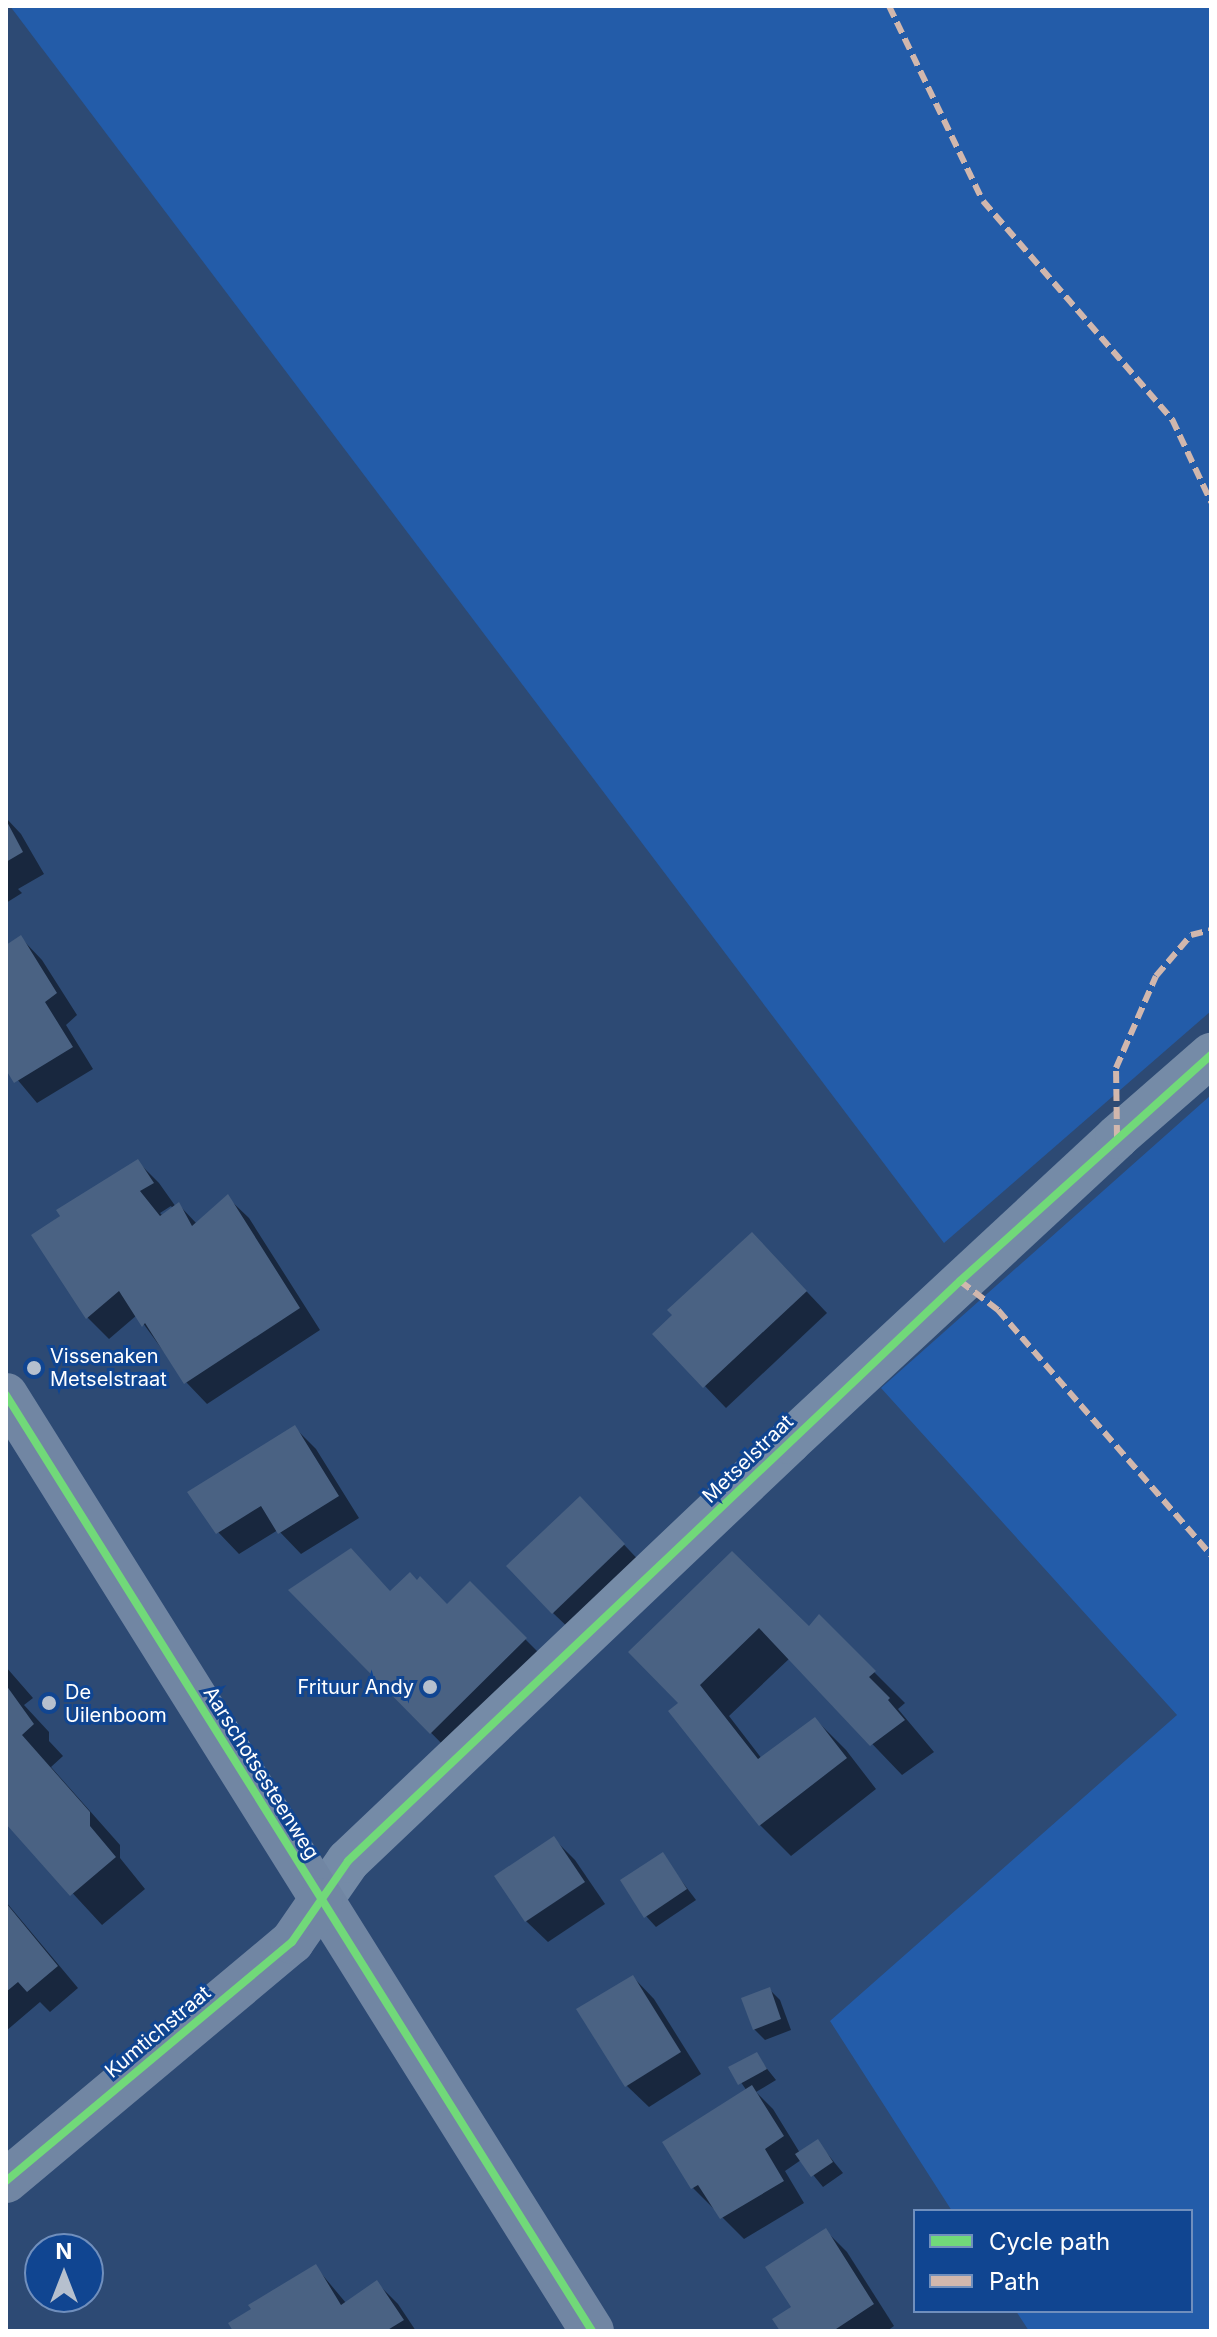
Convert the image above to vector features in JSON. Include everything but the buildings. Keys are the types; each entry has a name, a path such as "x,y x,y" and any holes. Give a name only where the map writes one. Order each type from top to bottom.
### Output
{"main road":[{"name":"Aarschotsesteenweg","path":"6,1395 592,2331"},
{"name":"Kumtichstraat","path":"6,2181 292,1942 321,1900"}],"street":[{"name":"Metselstraat","path":"321,1900 348,1861 789,1442 1117,1137 1211,1055"}],"shaded area":[{"path":"10,6 1211,6 1211,1011 944,1243"},
{"path":"1211,1095 1211,2331 1029,2331 1017,2313 1193,2313 1193,2209 951,2209 830,2021 1177,1715 881,1388"}],"marked path":[{"path":"889,6 983,201 1172,419 1211,502"},
{"path":"1117,1137 1116,1068 1156,976 1191,935 1211,930"},
{"path":"960,1281 998,1310 1211,1555"}],"cycle path":[{"path":"6,2181 292,1942 348,1861 960,1281 1211,1055"},
{"path":"6,1395 592,2331"}],"place":[{"name":"Vissenaken Metselstraat","path":"34,1368"},
{"name":"Frituur Andy","path":"430,1687"},
{"name":"De Uilenboom","path":"49,1703"}]}
